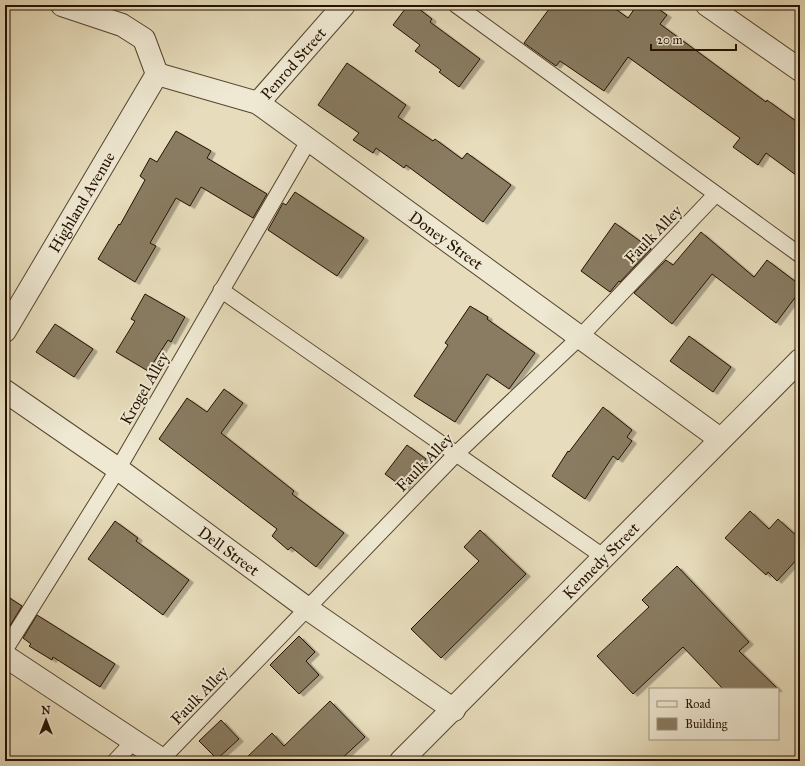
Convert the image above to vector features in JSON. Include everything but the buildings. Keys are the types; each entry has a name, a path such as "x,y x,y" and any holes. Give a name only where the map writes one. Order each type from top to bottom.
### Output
{"street":[{"path":"62,5 122,25 144,39 157,74"},
{"name":"Penrod Street","path":"258,103 344,5"},
{"path":"707,5 800,70"},
{"name":"Doney Street","path":"157,74 258,103 720,439"},
{"name":"Highland Avenue","path":"5,331 157,74"},
{"name":"Kennedy Street","path":"401,761 454,710 720,439 800,360"},
{"name":"Dell Street","path":"5,391 118,469 308,609 454,710"},
{"path":"5,656 163,760"}],"lane":[{"path":"456,5 800,255"},
{"name":"Krogel Alley","path":"5,650 118,469 308,140"},
{"name":"Faulk Alley","path":"163,760 457,453 580,337 716,194"},
{"path":"221,290 457,453 604,557"},
{"path":"116,761 134,741"}]}
